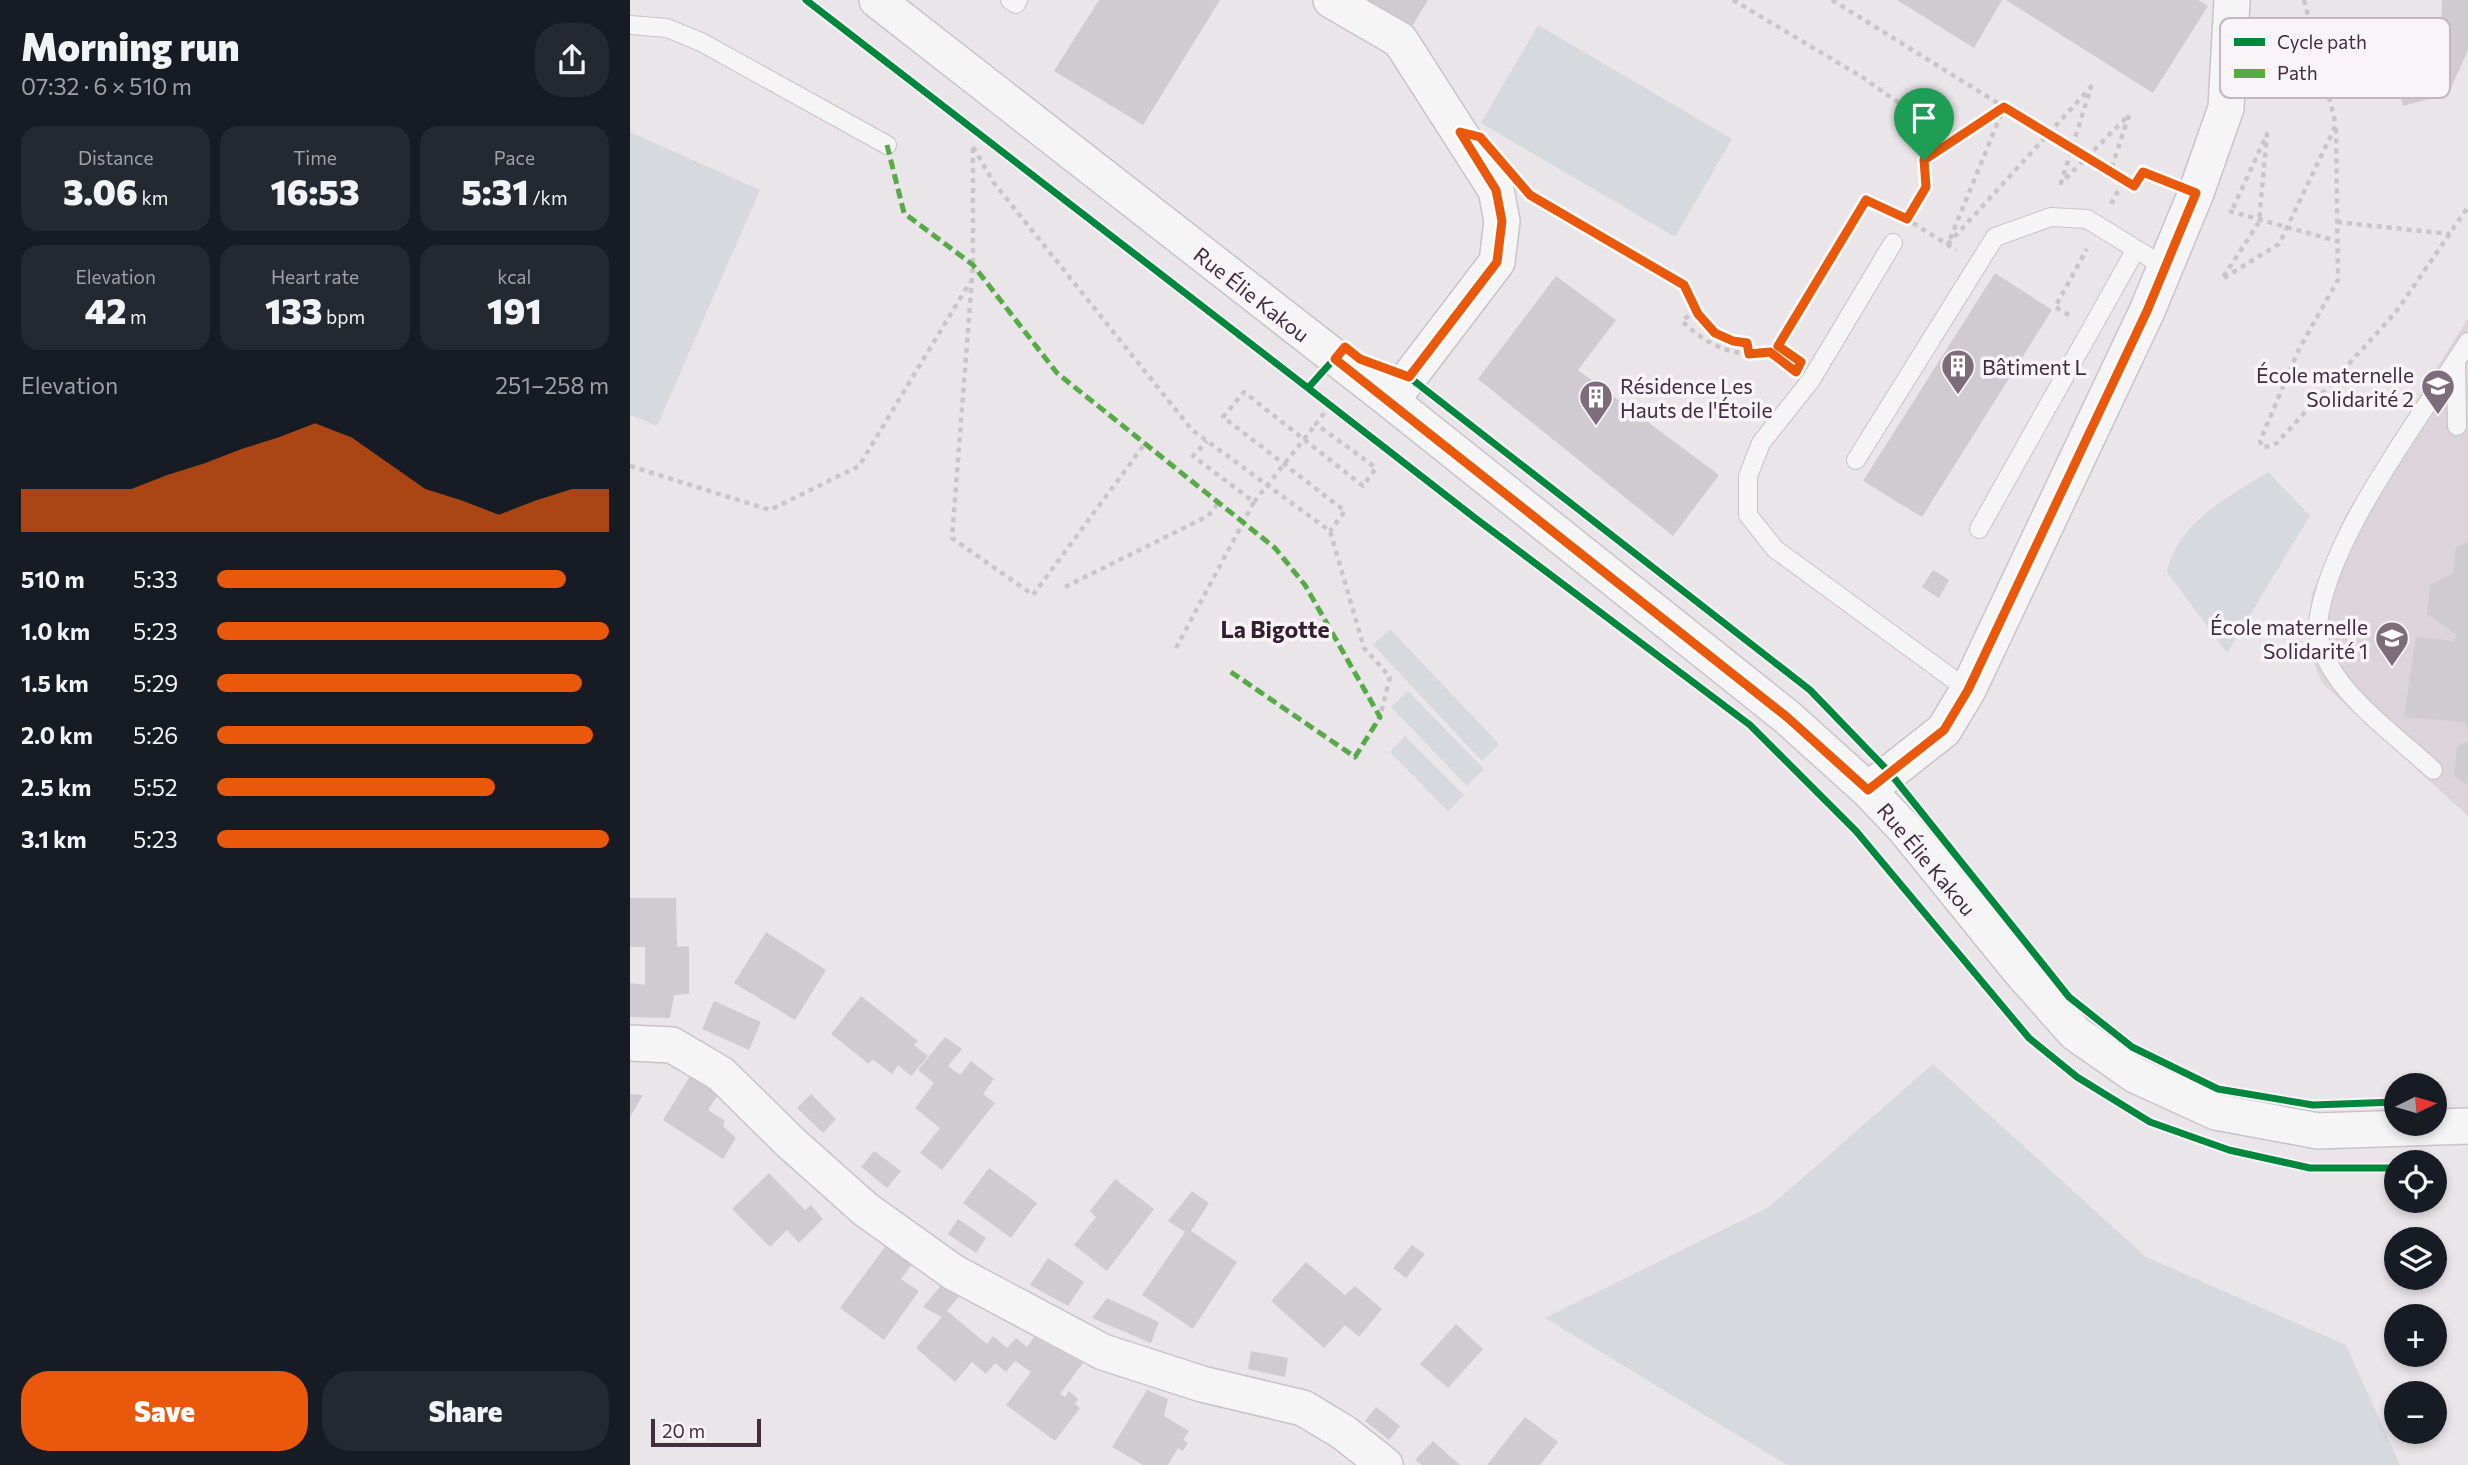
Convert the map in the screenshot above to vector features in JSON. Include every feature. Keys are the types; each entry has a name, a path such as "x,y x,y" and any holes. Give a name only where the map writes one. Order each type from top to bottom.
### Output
{"street":[{"name":"Rue Élie Kakou","path":"877,0 1391,401 1787,717 1868,790 2075,1032 2134,1075 2216,1112 2318,1131 2468,1126"},
{"path":"1331,0 1400,40 1496,190 1502,221 1497,262 1391,401"},
{"path":"2231,18 2232,0"},
{"path":"1868,790 1944,730 1968,690 2151,258 2196,193 2226,108 2227,98"},
{"path":"630,1044 672,1045 721,1074 790,1142 865,1209 953,1272 1103,1352 1202,1384 1303,1408 1343,1432 1385,1465"}],"lane":[{"path":"1010,0 1016,4 1018,0"},
{"path":"630,25 667,28 701,42 887,145"},
{"path":"1856,460 1995,237 2052,217 2087,219 2151,258 1979,530"},
{"path":"1893,243 1811,380 1761,443 1748,476 1748,515 1774,549 1968,690"},
{"path":"2433,770 2340,683 2325,657 2317,626 2325,592 2354,522 2468,342"},
{"path":"2456,362 2457,426"}],"path":[{"path":"1733,0 1862,77 1906,108 1924,160 1926,187 1907,219"},
{"path":"1832,0 2134,186 2143,172 2259,222 2337,241"},
{"path":"2304,0 2309,18"},
{"path":"1948,244 2091,87 2061,183 2130,115 2110,173"},
{"path":"2329,98 2336,125 2338,280 2299,349 2260,441 2263,448 2277,443 2396,312 2468,207"},
{"path":"1924,160 2004,107"},
{"path":"1948,244 2004,107"},
{"path":"2222,222 2231,212 2267,134 2259,222 2222,279 2279,244 2336,125"},
{"path":"1144,446 1033,595 952,538 971,282 973,147 994,183 1192,430 1329,531 1364,648 1390,677 1380,717"},
{"path":"2106,215 2124,180"},
{"path":"1530,195 1684,285 1696,309 1715,333 1733,341 1747,343 1749,354"},
{"path":"1801,362 1778,346 1866,200 1907,219 1978,264"},
{"path":"2337,222 2450,234"},
{"path":"2075,319 2055,307 2092,239"},
{"path":"630,466 770,510 859,466 971,282"},
{"path":"1696,309 1682,321 1716,347 1749,354 1770,352 1796,372"},
{"path":"1316,424 1376,468 1363,486 1244,392 1223,417 1345,511 1329,531"},
{"path":"1176,648 1254,502 1324,413"},
{"path":"1207,441 1193,456 1254,502"},
{"path":"1065,587 1208,516 1218,503"}],"shaded area":[{"path":"1538,25 1732,139 1675,237 1481,123"},
{"path":"630,132 760,190 657,426 630,415"},
{"name":"École maternelle Solidarité 1","path":"2468,318 2468,816 2322,683 2311,654 2308,626 2312,593 2346,514"},
{"path":"2268,472 2310,516 2227,653 2167,572 2173,554 2193,525 2221,502"},
{"path":"1390,629 1499,744 1482,761 1373,645"},
{"path":"1408,691 1484,769 1467,786 1391,707"},
{"path":"1405,736 1464,795 1448,811 1390,752"},
{"path":"1933,1064 2146,1257 2346,1345 2384,1429 2384,1444 2391,1444 2400,1465 1787,1465 1545,1318 1769,1207"}],"building":[{"path":"1099,0 1220,0 1143,125 1054,71"},
{"path":"1366,0 1428,0 1411,28"},
{"path":"1897,0 2002,0 1974,48"},
{"path":"2006,0 2198,0 2208,6 2153,93"},
{"path":"2442,0 2468,0 2468,50 2450,90 2450,18 2441,18"},
{"path":"2401,98 2433,98 2403,106"},
{"name":"Bâtiment L","path":"1995,273 2052,310 1922,517 1863,481"},
{"name":"Résidence Les Hauts de l'Étoile","path":"1556,276 1616,320 1578,370 1719,475 1673,536 1478,379"},
{"path":"2468,542 2468,731 2464,722 2404,717 2416,637 2455,641 2456,634 2427,614 2430,585 2453,573 2456,547"},
{"path":"1933,570 1949,580 1939,598 1922,587"},
{"path":"2468,741 2468,785 2454,776 2457,746"},
{"path":"630,898 676,898 677,947 689,946 689,994 674,995 670,1018 630,1017 630,983 645,985 645,947 630,947"},
{"path":"766,932 826,970 795,1020 734,983"},
{"path":"861,996 918,1041 914,1045 928,1056 911,1076 898,1065 892,1074 872,1059 869,1064 831,1034"},
{"path":"714,1001 761,1022 749,1050 702,1029"},
{"path":"945,1037 962,1049 948,1066 960,1075 971,1061 994,1079 983,1094 995,1103 942,1170 920,1153 940,1128 915,1108 934,1083 918,1070"},
{"path":"692,1073 720,1092 708,1110 725,1121 723,1126 736,1138 723,1159 663,1120"},
{"path":"630,1094 643,1095 630,1117"},
{"path":"811,1094 836,1119 823,1133 797,1108"},
{"path":"874,1151 901,1171 887,1188 861,1167"},
{"path":"989,1168 1037,1203 1011,1238 963,1203"},
{"path":"769,1173 805,1210 811,1205 823,1219 799,1243 787,1230 770,1247 732,1209"},
{"path":"1115,1179 1154,1209 1107,1271 1074,1245 1096,1217 1090,1211"},
{"path":"1192,1191 1209,1203 1191,1231 1237,1262 1193,1329 1142,1295 1185,1232 1168,1221"},
{"path":"958,1219 986,1238 976,1253 948,1234"},
{"path":"887,1244 913,1263 901,1279 919,1291 884,1340 840,1308"},
{"path":"1412,1245 1425,1254 1406,1278 1393,1268"},
{"path":"1048,1258 1084,1282 1068,1306 1030,1285"},
{"path":"1306,1262 1345,1295 1355,1286 1382,1309 1359,1337 1345,1325 1324,1348 1271,1301"},
{"path":"943,1283 960,1295 947,1311 987,1344 993,1336 1007,1348 1016,1338 1027,1347 1034,1337 1083,1363 1060,1394 1065,1397 1069,1391 1078,1399 1075,1404 1080,1408 1055,1441 1006,1405 1031,1372 1015,1361 1006,1372 995,1363 986,1374 972,1362 955,1382 916,1348 942,1317 923,1307"},
{"path":"1107,1298 1159,1322 1151,1343 1092,1318"},
{"path":"1456,1324 1483,1349 1448,1388 1420,1364"},
{"path":"1251,1351 1288,1358 1285,1377 1248,1369"},
{"path":"1147,1390 1168,1399 1164,1416 1189,1431 1183,1440 1188,1443 1183,1451 1178,1448 1168,1465 1143,1465 1112,1447"},
{"path":"1376,1407 1400,1426 1389,1440 1365,1421"},
{"path":"1525,1417 1558,1442 1540,1465 1487,1465"},
{"path":"1433,1441 1460,1465 1422,1465 1415,1460"}],"marked path":[{"path":"887,145 904,213 973,265 1057,373 1275,548 1305,585 1380,717 1355,757 1228,670"}],"cycle path":[{"path":"806,0 1308,388 1345,347 1360,359 1409,377 1810,690 1890,773 2069,997 2132,1047 2218,1089 2313,1105 2384,1102"},
{"path":"1308,388 1475,518 1750,725 1856,831 2029,1038 2077,1077 2150,1122 2229,1150 2310,1168 2384,1168"}],"place":[{"name":"Bâtiment L","path":"1958,396"},
{"name":"École maternelle Solidarité 2","path":"2438,416"},
{"name":"Résidence Les Hauts de l'Étoile","path":"1596,427"},
{"name":"École maternelle Solidarité 1","path":"2392,668"}],"district":[{"name":"La Bigotte","path":"1275,629"}],"route":[{"path":"2004,107 2134,186 2143,172 2196,193 2147,311 1968,690 1944,730 1868,790 1787,717 1335,359 1345,347 1360,359 1409,377 1497,262 1502,221 1496,190 1460,132 1480,137 1530,195 1684,285 1698,314 1715,333 1733,341 1747,343 1749,354 1770,352 1796,372 1801,362 1778,346 1866,200 1907,219 1926,187 1924,160 2004,107"}]}
